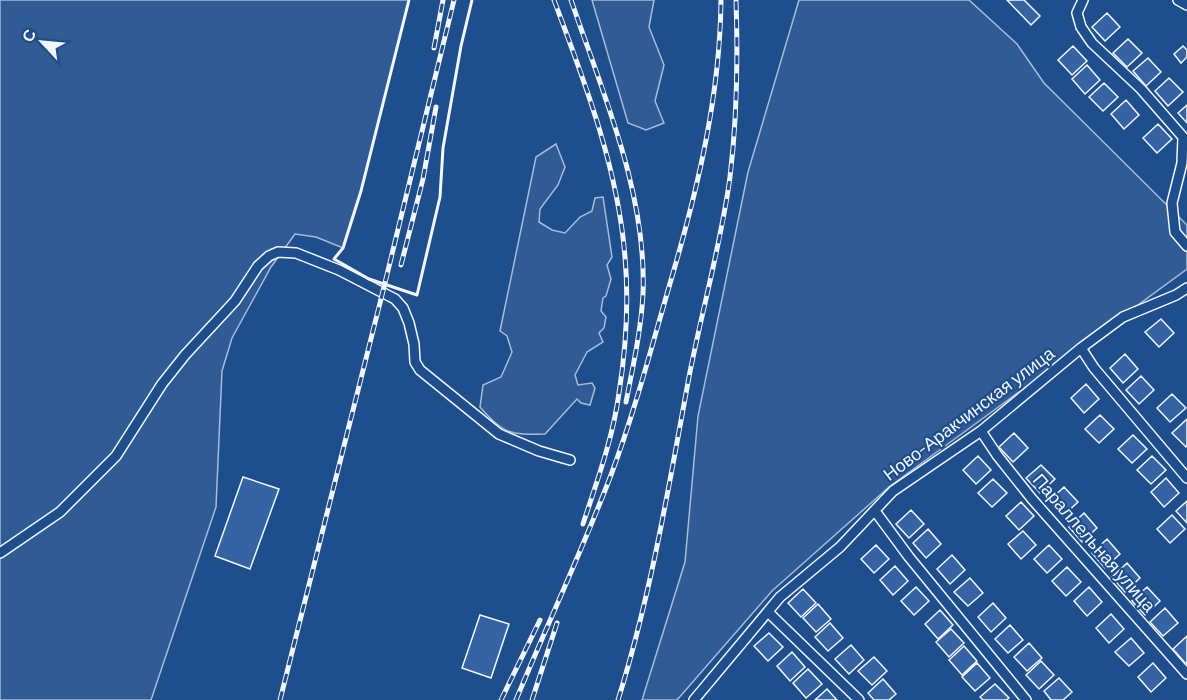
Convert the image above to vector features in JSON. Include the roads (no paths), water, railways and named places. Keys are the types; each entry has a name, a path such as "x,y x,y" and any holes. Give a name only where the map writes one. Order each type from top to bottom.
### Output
{"street":[{"path":"1083,0 1077,13 1081,27 1092,43 1141,89 1183,137 1182,163 1172,203 1175,232 1187,246"},
{"path":"1178,0 1187,5"},
{"path":"0,553 60,512 116,456 162,384 185,355 235,301 258,266 269,256 278,252 296,253 339,270 395,298 409,323 415,362 420,370 499,434 519,444 570,460"},
{"name":"Ново-Аракчинская улица","path":"694,700 780,597 840,547 893,491 981,431 1081,348 1123,317 1176,295 1187,288"},
{"path":"1081,348 1094,368 1187,478"},
{"name":"Параллельная улица","path":"981,431 1032,499 1187,674"},
{"path":"875,511 909,557 1026,700"},
{"path":"768,612 859,700"}],"railway":[{"path":"434,48 443,0"},
{"path":"280,700 454,0"},
{"path":"554,0 608,158 621,224 626,274 625,342 616,410 604,459 583,524"},
{"path":"571,0 609,108 630,181 638,219 643,294 639,335 626,402"},
{"path":"516,700 600,503 620,451 643,378 681,245 706,142 717,71 721,0"},
{"path":"618,700 650,580 726,202 736,111 736,0"},
{"path":"401,265 423,179 436,107"},
{"path":"501,700 540,620"},
{"path":"532,700 557,623"}]}
